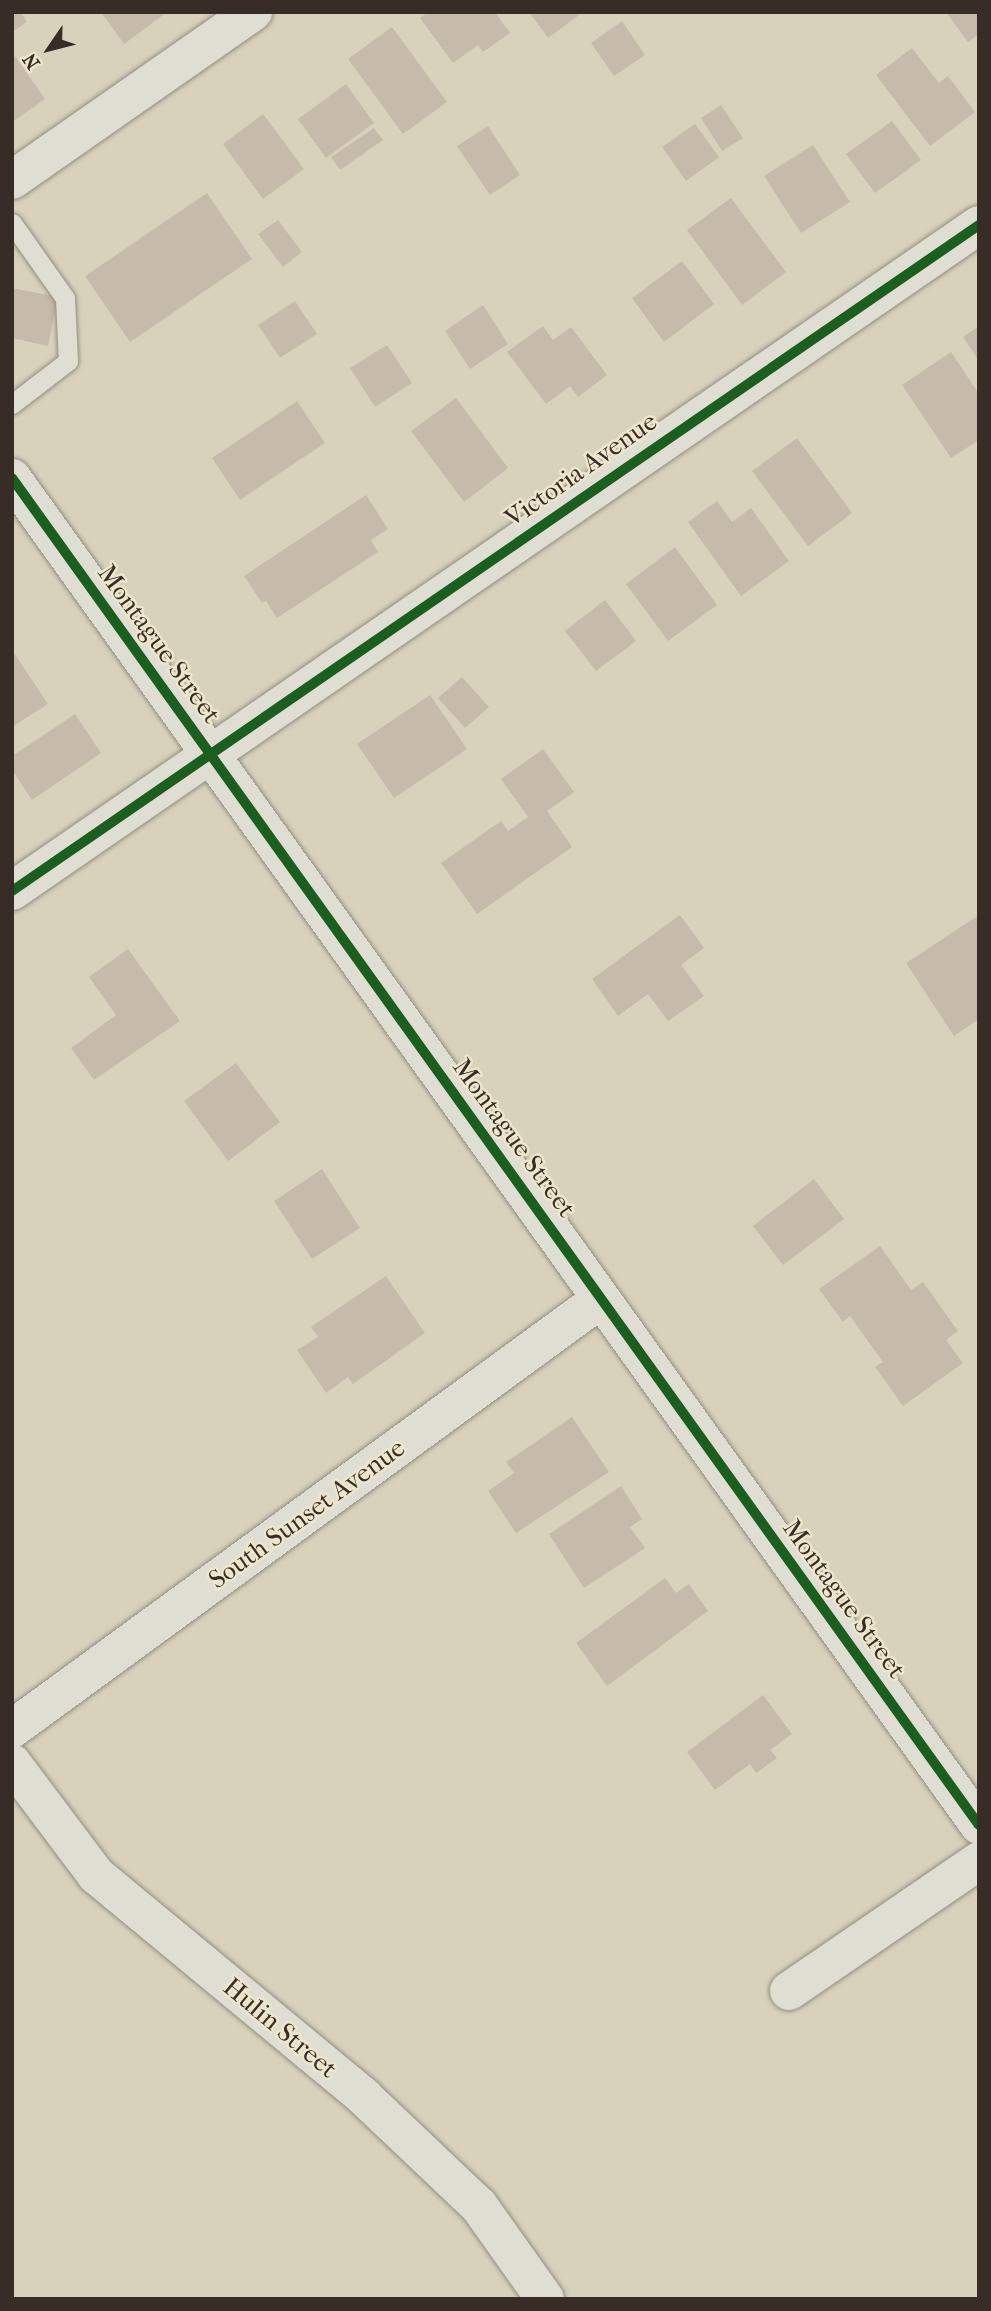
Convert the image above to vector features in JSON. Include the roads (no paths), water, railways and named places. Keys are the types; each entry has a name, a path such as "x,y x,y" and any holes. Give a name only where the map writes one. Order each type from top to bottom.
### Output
{"street":[{"path":"12,180 253,12"},
{"name":"Victoria Avenue","path":"12,891 979,225"},
{"name":"Montague Street","path":"12,478 979,1825"},
{"name":"South Sunset Avenue","path":"12,1729 601,1299"},
{"name":"Hulin Street","path":"12,1763 96,1875 363,2098 470,2197 545,2299"},
{"path":"789,1991 979,1861"}],"lane":[{"path":"12,223 65,298 68,361 12,404"}]}
